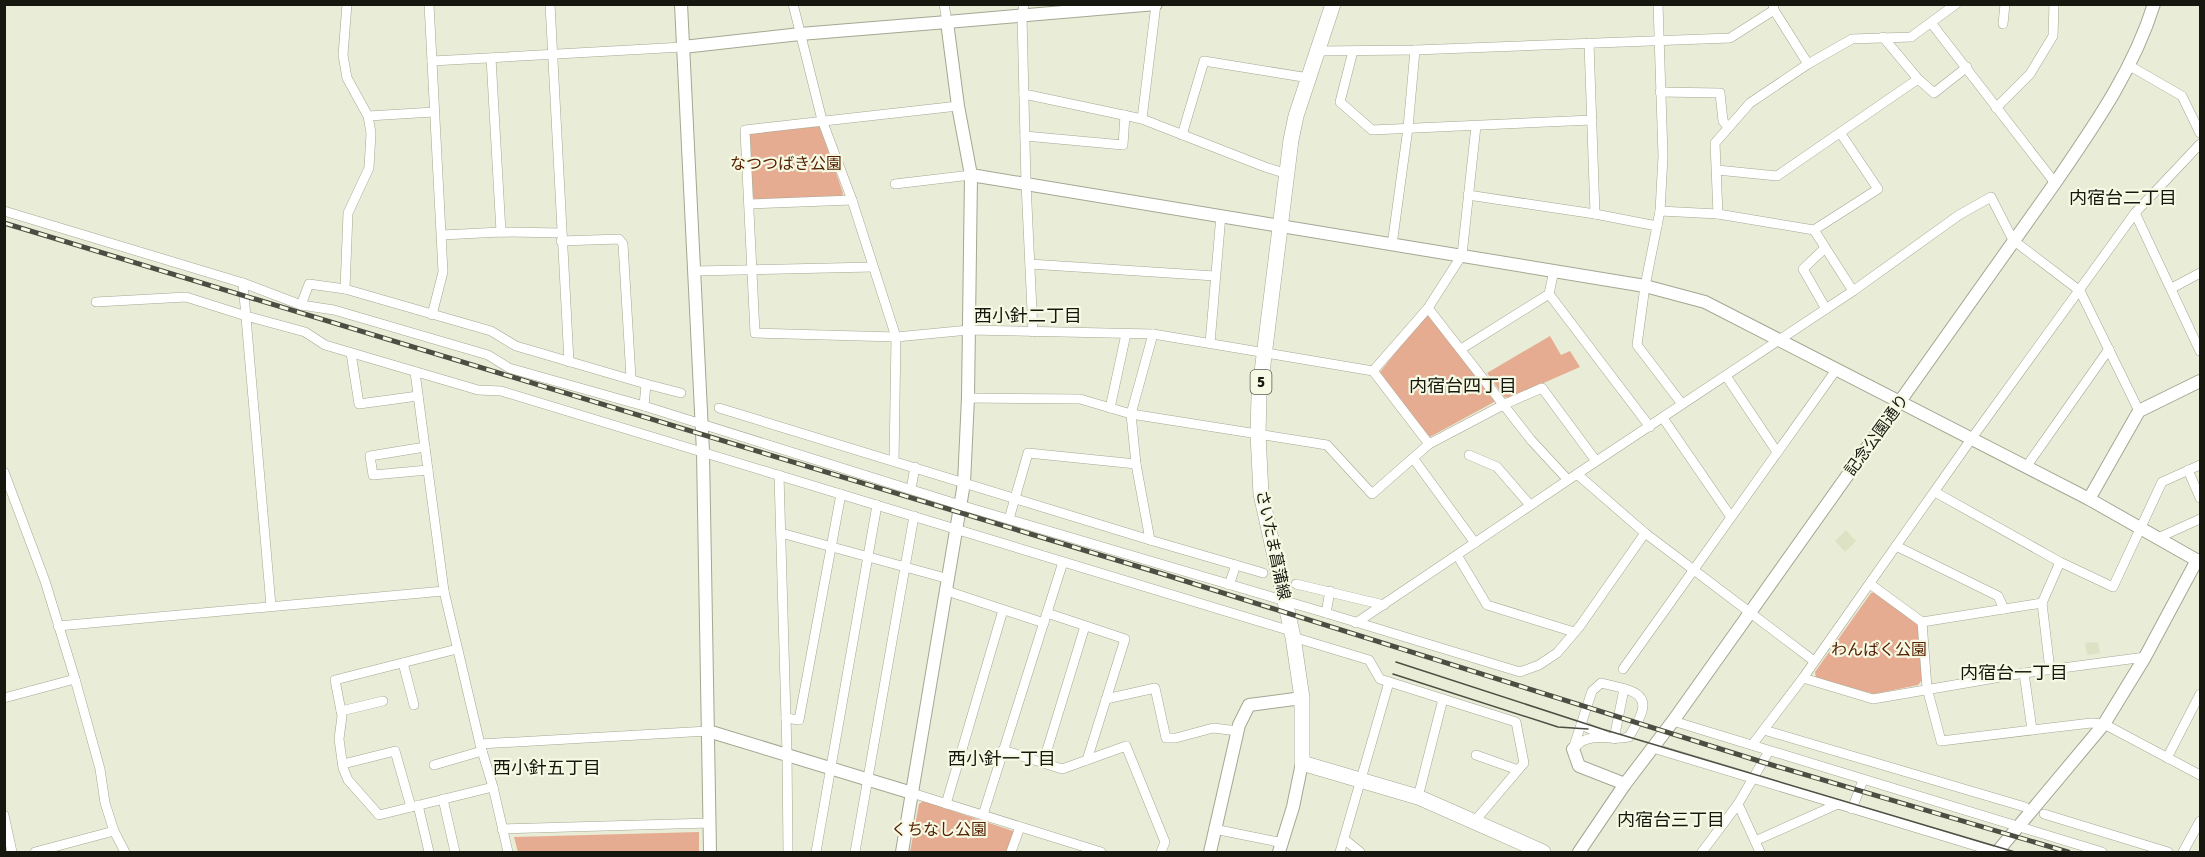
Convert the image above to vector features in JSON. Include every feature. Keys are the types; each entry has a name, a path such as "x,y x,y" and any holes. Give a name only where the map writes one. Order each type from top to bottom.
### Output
{"main road":[{"name":"さいたま菖蒲線","path":"1302,763 1302,698 1292,634 1261,494 1259,396 1295,124 1333,4"},
{"path":"1302,763 1418,797 1543,852"}],"street":[{"path":"345,289 348,213 369,168 371,133 368,116 347,78 343,55 347,4"},
{"path":"429,4 443,272 432,315"},
{"path":"550,4 569,362"},
{"path":"681,4 702,423 710,852"},
{"path":"793,4 822,120 852,200 896,337 894,461"},
{"path":"902,852 964,483 968,398 971,175 958,106 944,4"},
{"path":"432,61 683,47 800,34 947,22 1023,10 1156,4 1142,119"},
{"path":"1658,4 1663,156 1660,211 1645,286 1637,345 1682,404"},
{"path":"1718,214 1715,142 1750,103 1808,64 1852,39 1911,37 1932,24 1956,4"},
{"path":"2003,24 2005,4"},
{"path":"1996,108 2030,74 2052,36 2054,4"},
{"name":"記念公園通り","path":"1579,852 1625,784 1673,721 2055,183 2099,118 2130,66 2154,4"},
{"path":"1317,51 1416,50 1730,38 1773,7 1808,64"},
{"path":"1023,10 1026,183 1033,332"},
{"path":"1932,24 2055,183"},
{"path":"1883,37 1918,79 1934,93 1967,67"},
{"path":"1590,43 1595,214"},
{"path":"1392,245 1416,50"},
{"path":"1353,51 1340,102 1372,130 1592,120"},
{"path":"491,58 501,232"},
{"path":"1182,135 1204,61 1308,78"},
{"path":"2130,66 2182,96 2200,133"},
{"path":"1717,170 1777,176 1918,79"},
{"path":"1660,92 1720,93 1723,121 1728,127"},
{"path":"1024,94 1142,119 1287,174"},
{"path":"958,106 745,130 755,333 896,337 969,330 1153,334 1210,343 1373,371 1429,444"},
{"path":"368,116 434,112"},
{"path":"1025,136 1123,145 1125,115"},
{"path":"1373,371 1428,308 1462,255 1476,126"},
{"path":"1660,211 1718,214 1814,230 1878,189 1841,134"},
{"path":"1752,745 1803,678 1972,438 2135,213 2200,144"},
{"path":"895,184 971,175 1026,183 1554,270 1645,286 1705,302 2089,499 2199,560 2145,657 2104,724 1997,852 1653,748"},
{"path":"1468,195 1595,214 1657,226"},
{"path":"1356,623 1853,291 1959,215 1991,197 2013,240 2080,291 2139,411"},
{"path":"748,204 852,200"},
{"path":"4,211 243,283 301,305 334,310 488,355 509,368 702,423 960,505 1520,672 1557,653 1645,533"},
{"path":"2135,213 2200,351"},
{"path":"1210,343 1221,215"},
{"path":"1814,230 1853,291"},
{"path":"442,236 501,232 619,239 623,244 631,378"},
{"path":"1825,248 1803,269 1826,309"},
{"path":"1030,264 1215,276"},
{"path":"695,271 873,267"},
{"path":"1554,270 1550,294 1650,427"},
{"path":"2172,288 2200,273"},
{"path":"243,283 271,606"},
{"path":"301,305 309,284 345,289 491,331 516,346 681,393"},
{"path":"1461,350 1550,294"},
{"path":"96,302 186,297 305,332 325,345 351,353 478,390 501,391 957,529 1370,660 1380,679 1516,722 1524,763 1474,822"},
{"path":"1428,308 1531,440 1568,480"},
{"path":"1110,408 1126,334"},
{"path":"1150,540 1136,464 1131,414 1153,334"},
{"path":"2026,467 2109,349"},
{"path":"351,353 359,404 418,396"},
{"path":"1623,669 1836,370"},
{"path":"415,372 444,591 508,852"},
{"path":"1726,376 1778,452"},
{"path":"2089,499 2139,411 2200,381"},
{"path":"645,406 646,384"},
{"path":"968,398 1080,399 1131,414 1327,445 1372,494 1429,444 1504,404 1542,388 1596,461"},
{"path":"719,408 1263,573"},
{"path":"1663,418 1731,517"},
{"path":"425,447 370,456 373,475 428,470"},
{"path":"1009,519 1028,453 1136,464"},
{"path":"1469,455 1497,467 1530,505"},
{"path":"1413,459 1475,543"},
{"path":"1935,492 2060,562 2113,586 2162,482 2200,465"},
{"path":"910,489 915,467"},
{"path":"2188,470 2200,498"},
{"path":"4,472 45,581 75,679 114,831 125,852"},
{"path":"1577,474 1645,533 1814,661"},
{"path":"779,475 788,753 788,852"},
{"path":"786,718 799,720 841,494"},
{"path":"816,852 877,505"},
{"path":"855,852 915,516"},
{"path":"2160,537 2200,519"},
{"path":"781,533 905,567 1003,610 1085,626 1125,639 1087,760"},
{"path":"1896,546 1998,596 2004,609"},
{"path":"1457,555 1487,605 1574,632"},
{"path":"983,816 1063,562"},
{"path":"2050,670 2042,603 2060,562"},
{"path":"1229,585 1236,565"},
{"path":"1296,584 1384,605"},
{"path":"1870,584 1922,622 2042,603"},
{"path":"58,626 444,591"},
{"path":"1326,613 1330,591"},
{"path":"946,804 1003,610"},
{"path":"1922,622 1927,688 1941,741 2091,723 2104,724 2200,775"},
{"path":"1043,763 1085,626"},
{"path":"457,649 334,680 341,711 339,739 342,764 348,780 379,815 493,787"},
{"path":"1803,678 1873,699 2024,673 2145,657"},
{"path":"403,663 414,705"},
{"path":"2024,673 2032,730"},
{"path":"4,698 75,679"},
{"path":"1340,852 1389,682"},
{"path":"1573,748 1586,739 1617,740 1629,737 1643,710 1642,700 1633,691 1601,683 1592,691 1573,748 1578,765 1625,784"},
{"path":"1106,699 1155,688 1166,738 1176,738 1213,728 1238,731"},
{"path":"1612,739 1624,689"},
{"path":"2167,758 2200,694"},
{"path":"1210,852 1238,731 1249,705 1302,698"},
{"path":"1418,797 1443,699"},
{"path":"341,711 383,701"},
{"path":"1673,721 2102,852"},
{"path":"1581,725 1612,739"},
{"path":"1764,729 2025,807"},
{"path":"434,765 481,748 708,731 788,753 1101,852"},
{"path":"1003,750 1062,769 1126,746 1165,842 1161,852"},
{"path":"342,764 395,751 429,852"},
{"path":"1702,852 1738,804 1770,751"},
{"path":"1476,755 1518,770"},
{"path":"1214,830 1281,848 1298,789 1302,763"},
{"path":"1852,809 1863,780"},
{"path":"1972,813 1980,794"},
{"path":"443,799 455,852"},
{"path":"1738,804 1760,852"},
{"path":"1755,842 1838,804"},
{"path":"2044,814 2168,852"},
{"path":"4,815 12,852"},
{"path":"2183,852 2200,821"},
{"path":"502,829 710,823"},
{"path":"2072,843 2080,825"},
{"path":"1011,852 1020,827"},
{"path":"35,852 114,831"},
{"path":"1344,839 1360,852"}],"shaded area":[{"path":"1846,530 1856,541 1845,552 1835,541"},
{"path":"2098,642 2100,653 2087,655 2085,643"}],"green space":[{"name":"なつつばき公園","path":"820,127 843,193 842,197 756,201 752,196 749,136 753,131"},
{"path":"1427,313 1496,401 1428,438 1380,372"},
{"path":"1550,336 1561,355 1570,351 1580,367 1509,398 1504,397 1487,373"},
{"name":"わんぱく公園","path":"1875,592 1918,625 1922,680 1918,685 1874,694 1816,678 1815,672 1871,593"},
{"name":"くちなし公園","path":"923,801 1013,831 1015,834 1007,852 910,852 919,804"},
{"path":"699,832 699,852 518,852 514,837"}],"tram line":[{"path":"1396,662 1602,729 2015,852"},
{"path":"1393,674 1558,727 1588,729"}],"railway":[{"path":"4,223 1166,575 1762,762 2068,852"}],"district":[{"name":"内宿台二丁目","path":"2123,198"},
{"name":"西小針二丁目","path":"1028,316"},
{"name":"内宿台四丁目","path":"1463,386"},
{"name":"内宿台一丁目","path":"2014,673"},
{"name":"西小針一丁目","path":"1002,759"},
{"name":"西小針五丁目","path":"547,768"},
{"name":"内宿台三丁目","path":"1671,820"}]}
